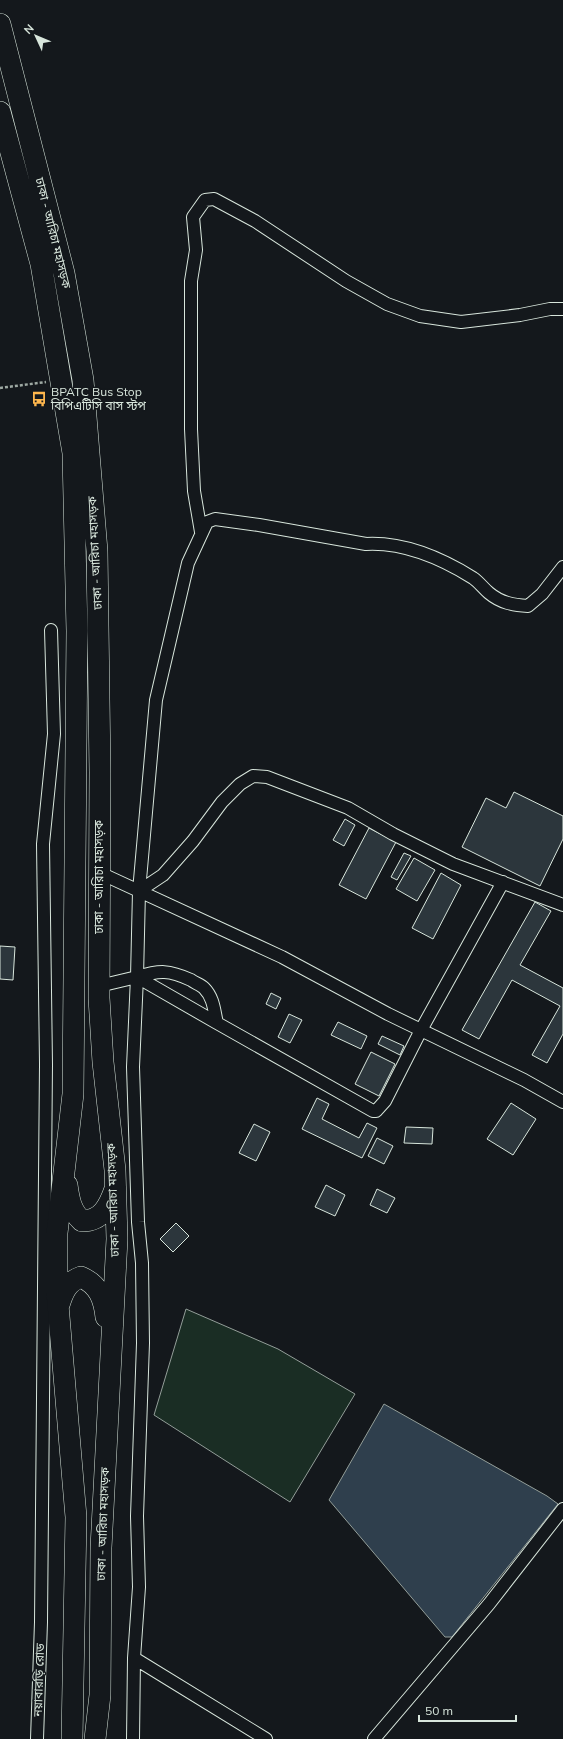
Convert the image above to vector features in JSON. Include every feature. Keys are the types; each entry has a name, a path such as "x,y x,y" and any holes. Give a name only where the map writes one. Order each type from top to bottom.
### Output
{"highway":[{"name":"ঢাকা - আরিচা মহাসড়ক","path":"0,24 64,272 83,380 97,551 100,873 99,986 103,1062 116,1189 117,1239 110,1348 101,1548 100,1695 95,1739"},
{"name":"ঢাকা - আরিচা মহাসড়ক","path":"0,112 41,264 73,453 77,631 73,1094 57,1233 58,1308 76,1517 72,1739"},
{"path":"66,1162 70,1205 75,1214 82,1221 90,1221 100,1216 109,1205 116,1189"},
{"path":"58,1308 64,1292 72,1281 81,1277 89,1281 99,1290 105,1307 110,1348"}],"street":[{"path":"201,532 194,491 191,429 192,281 196,250 193,217 205,200 214,199 255,221 346,281 387,304 420,316 462,322 520,315 550,309 563,309"},
{"path":"133,1739 134,1658 139,1587 137,1516 143,1343 142,1263 138,1222 133,1067 139,891 156,700 188,563 201,532 207,522 215,519 259,525 366,544 382,543 405,546 437,559 474,578 490,594 508,605 528,606 542,594 563,566"},
{"name":"নয়াবারড়ি রোড","path":"37,1739 41,1622 46,1072 43,844 54,734 51,630"},
{"path":"139,891 163,875 197,836 222,802 240,784 253,776 267,777 348,808 393,834 453,864 563,905"},
{"path":"100,873 282,957 421,1030 524,1080 563,1102"},
{"path":"137,977 373,1111 380,1109 385,1101 421,1030 503,882"},
{"path":"99,986 157,972 171,971 204,988 215,1007 217,1023"},
{"path":"374,1739 489,1604 563,1509"},
{"path":"134,1658 266,1739"}],"path":[{"path":"0,388 60,381"}],"green space":[{"path":"186,1309 278,1349 355,1394 290,1502 154,1415"}],"water":[{"path":"384,1404 547,1496 558,1504 452,1637 445,1637 329,1500"}],"building":[{"path":"514,792 563,816 563,839 540,886 462,847 486,798 506,808"},
{"path":"345,819 355,825 344,846 333,840"},
{"path":"369,828 396,842 366,899 339,885"},
{"path":"404,853 411,856 397,880 391,877"},
{"path":"414,858 435,870 417,901 396,889"},
{"path":"441,873 461,885 433,939 412,928"},
{"path":"535,902 551,911 520,965 563,988 563,1034 547,1063 532,1055 560,1006 512,980 479,1039 462,1030"},
{"path":"0,946 15,947 13,980 0,979"},
{"path":"271,993 281,998 276,1009 266,1004"},
{"path":"289,1014 302,1020 290,1043 278,1037"},
{"path":"338,1022 367,1036 361,1049 331,1035"},
{"path":"382,1036 404,1046 400,1055 378,1044"},
{"path":"371,1052 395,1064 379,1096 355,1084"},
{"path":"317,1098 329,1104 322,1119 359,1138 367,1123 377,1128 362,1158 302,1129"},
{"path":"511,1103 536,1119 513,1155 487,1139"},
{"path":"254,1124 270,1132 256,1161 239,1153"},
{"path":"406,1127 433,1128 432,1144 404,1143"},
{"path":"377,1138 393,1146 384,1164 368,1156"},
{"path":"326,1185 345,1195 335,1216 315,1207"},
{"path":"377,1189 395,1198 387,1213 370,1205"},
{"path":"176,1223 189,1236 173,1252 160,1239"}],"place":[{"name":"BPATC Bus Stop বিপিএটিসি বাস স্টপ","path":"39,399"}]}
